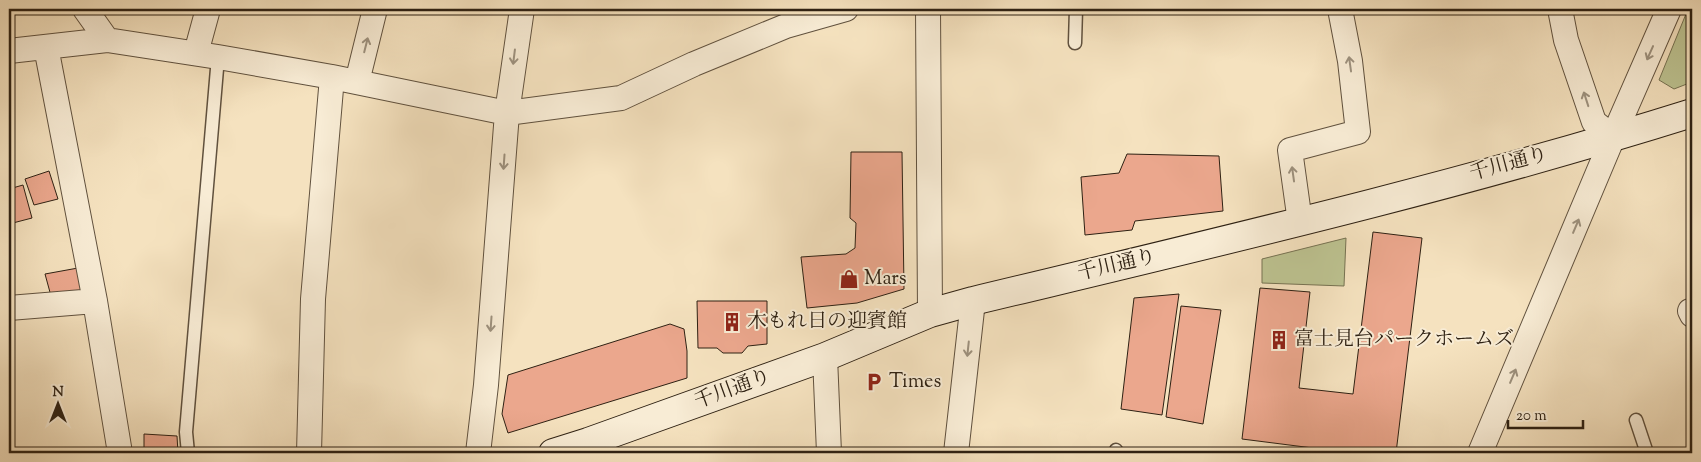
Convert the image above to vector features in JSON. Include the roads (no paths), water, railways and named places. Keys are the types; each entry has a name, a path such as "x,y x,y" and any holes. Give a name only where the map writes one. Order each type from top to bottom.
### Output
{"main road":[{"name":"千川通り","path":"553,453 587,448 825,357 930,313 1300,222 1613,137 1692,113"}],"street":[{"path":"85,9 107,40"},
{"path":"207,55 208,9"},
{"path":"357,82 374,9"},
{"path":"478,453 486,385 507,113 522,9"},
{"path":"9,51 107,40 332,77 507,113 621,98 694,64 786,26 846,9"},
{"path":"928,9 930,313"},
{"path":"1300,222 1290,150 1358,132 1350,61 1340,9"},
{"path":"1560,9 1566,40 1594,122 1613,137"},
{"path":"1480,453 1613,137 1670,9"},
{"path":"46,47 96,301 120,453"},
{"path":"309,453 313,299 332,77"},
{"path":"9,308 96,301"},
{"path":"956,453 973,301"},
{"path":"825,357 829,453"}],"lane":[{"path":"1075,43 1076,9"},
{"path":"188,453 186,432 207,55"},
{"path":"1636,420 1647,453"}],"place":[{"name":"Mars","path":"849,279"},
{"name":"木もれ日の迎賓館","path":"732,322"},
{"name":"富士見台パークホームズ","path":"1279,340"},
{"name":"Times","path":"874,382"}]}
